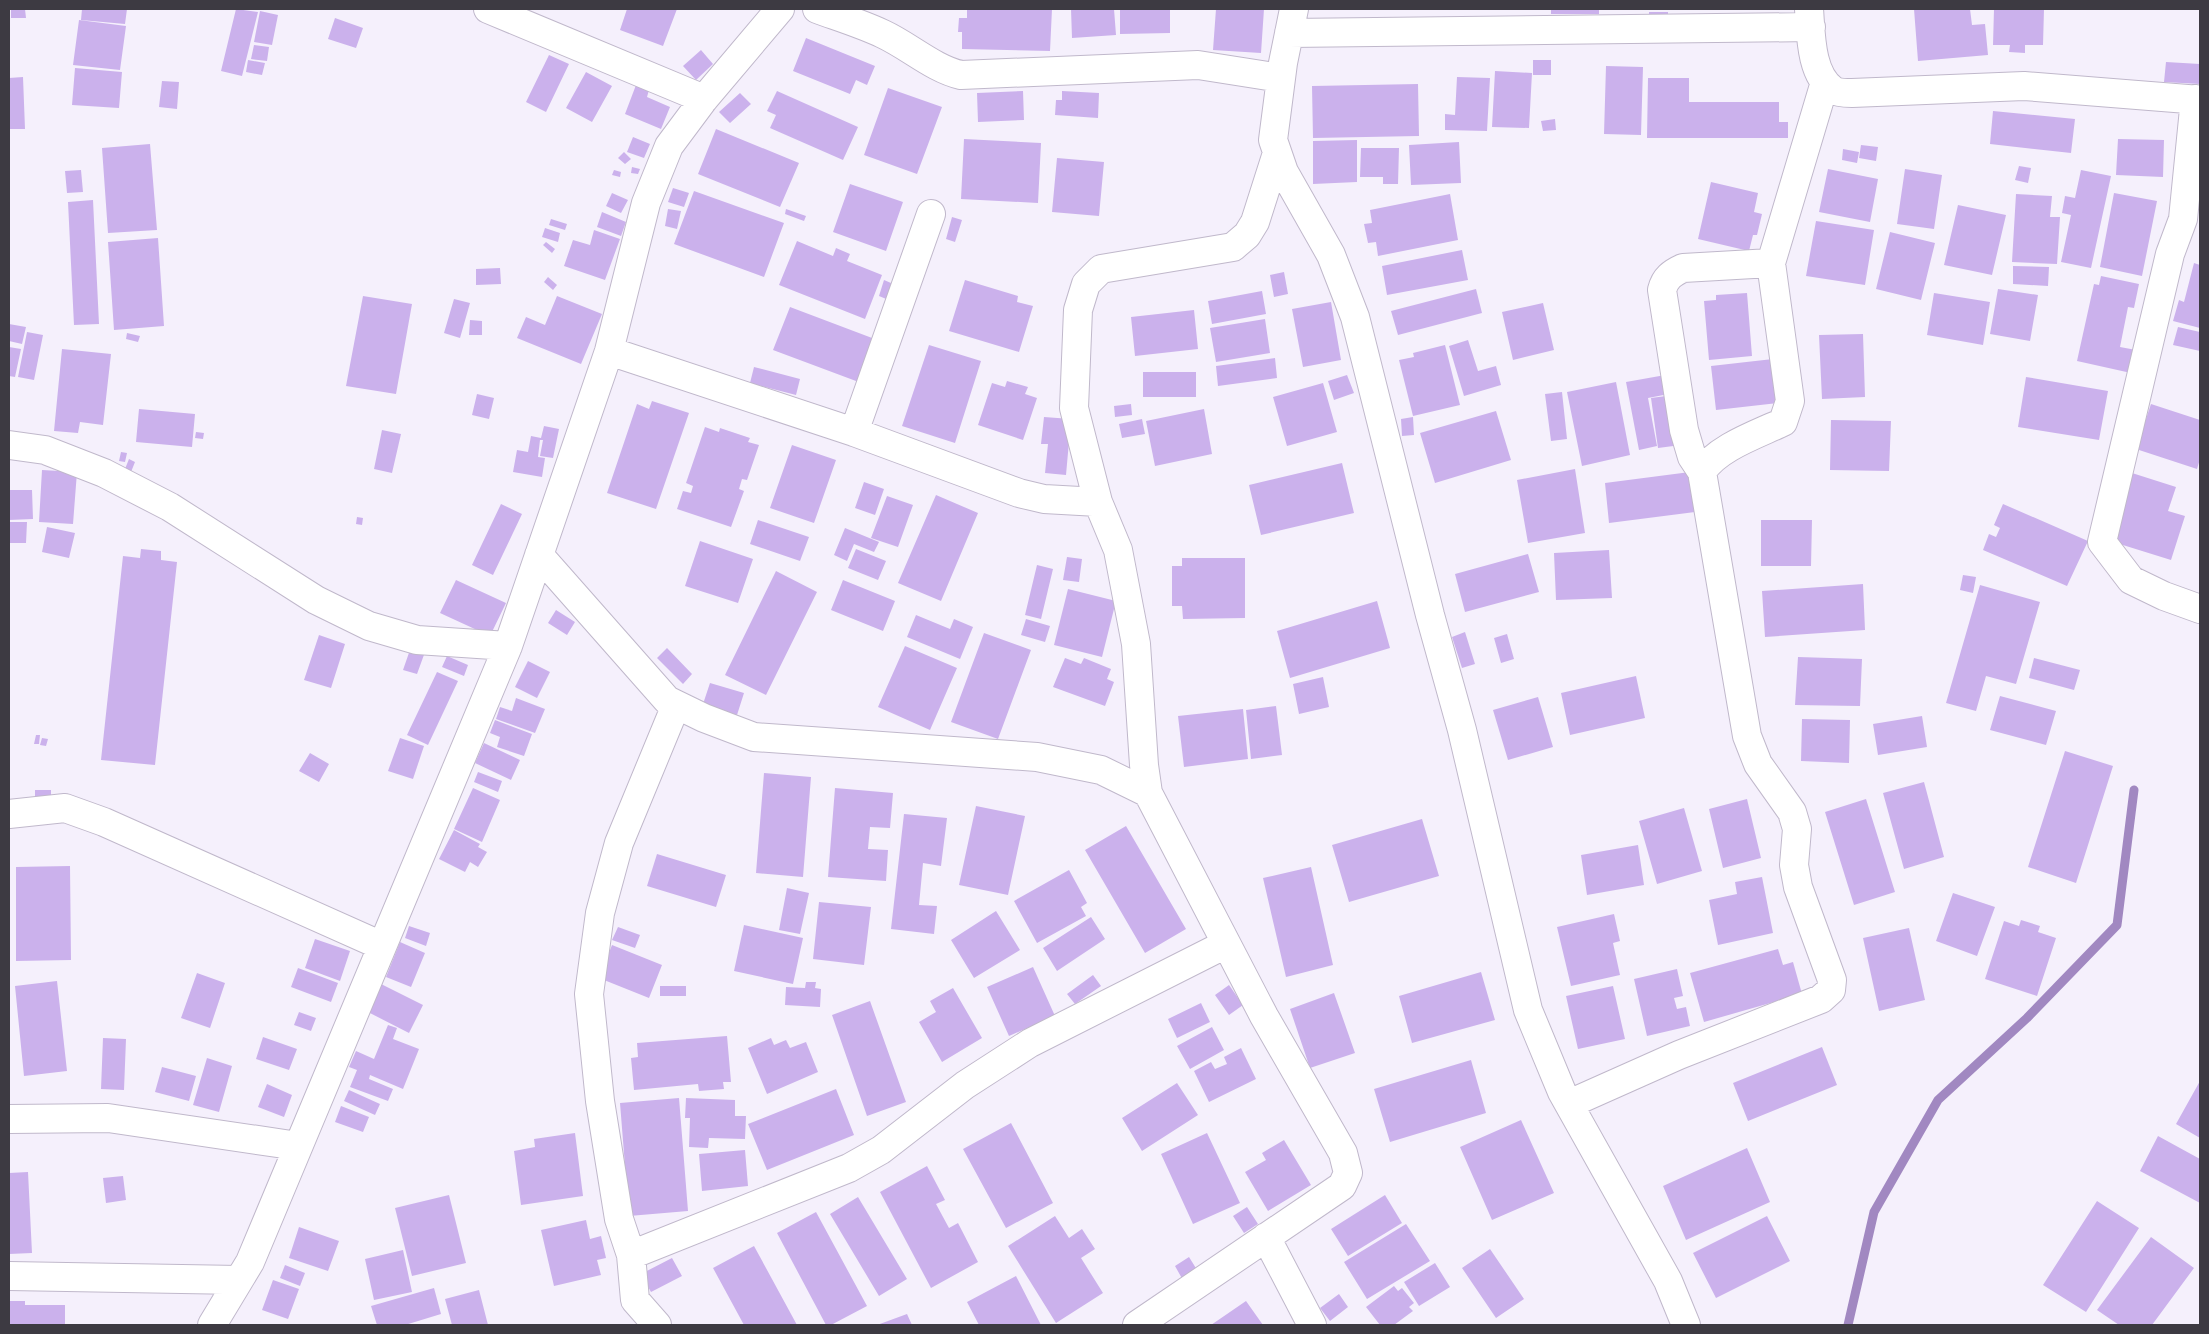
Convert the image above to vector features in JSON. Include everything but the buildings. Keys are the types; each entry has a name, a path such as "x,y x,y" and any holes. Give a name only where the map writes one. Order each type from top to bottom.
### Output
{"street":[{"path":"488,9 704,99"},
{"path":"212,1325 250,1262 508,646 609,351 646,203 669,146 704,99 780,9"},
{"path":"817,9 883,34 930,60 945,71 961,75 1198,65 1281,78"},
{"path":"1686,1325 1668,1280 1569,1104 1542,1048 1528,1010 1462,730 1430,615 1354,317 1331,255 1284,172 1273,140 1291,21 1810,18 1817,67 1825,82 1835,91 1852,93 2024,86 2198,99 2192,222 2170,254 2102,542 2131,580 2164,596 2200,609"},
{"path":"1702,472 1706,465 1720,453 1783,422 1786,415 1790,401 1771,263 1825,82"},
{"path":"1137,1325 1342,1186 1348,1173 1343,1153 1264,1016 1148,793 1144,765 1136,644 1118,550 1098,502 1074,408 1078,310 1086,284 1101,269 1233,248 1247,235 1255,222 1277,153"},
{"path":"854,432 931,214"},
{"path":"1569,1104 1679,1055 1821,999 1831,990 1832,980 1798,887 1794,865 1797,829 1792,812 1758,764 1747,736 1702,472 1692,457 1684,430 1662,290 1664,283 1674,272 1683,268 1771,263"},
{"path":"609,351 854,432 1019,493 1044,500 1098,502"},
{"path":"9,445 44,450 104,473 170,507 316,600 369,626 417,640 508,646"},
{"path":"539,555 666,700 704,718 754,737 1037,757 1101,770 1148,793"},
{"path":"657,1325 636,1312 631,1255 619,1219 600,1101 589,994 600,913 619,843 676,705"},
{"path":"9,814 66,808 104,822 382,946"},
{"path":"631,1255 849,1168 881,1150 965,1084 1030,1043 1226,944"},
{"path":"9,1119 108,1118 298,1146"},
{"path":"1266,1237 1312,1325"},
{"path":"9,1276 239,1280"}],"waterway":[{"path":"1848,1325 1874,1212 1938,1100 2027,1018 2117,925 2134,790"}]}
